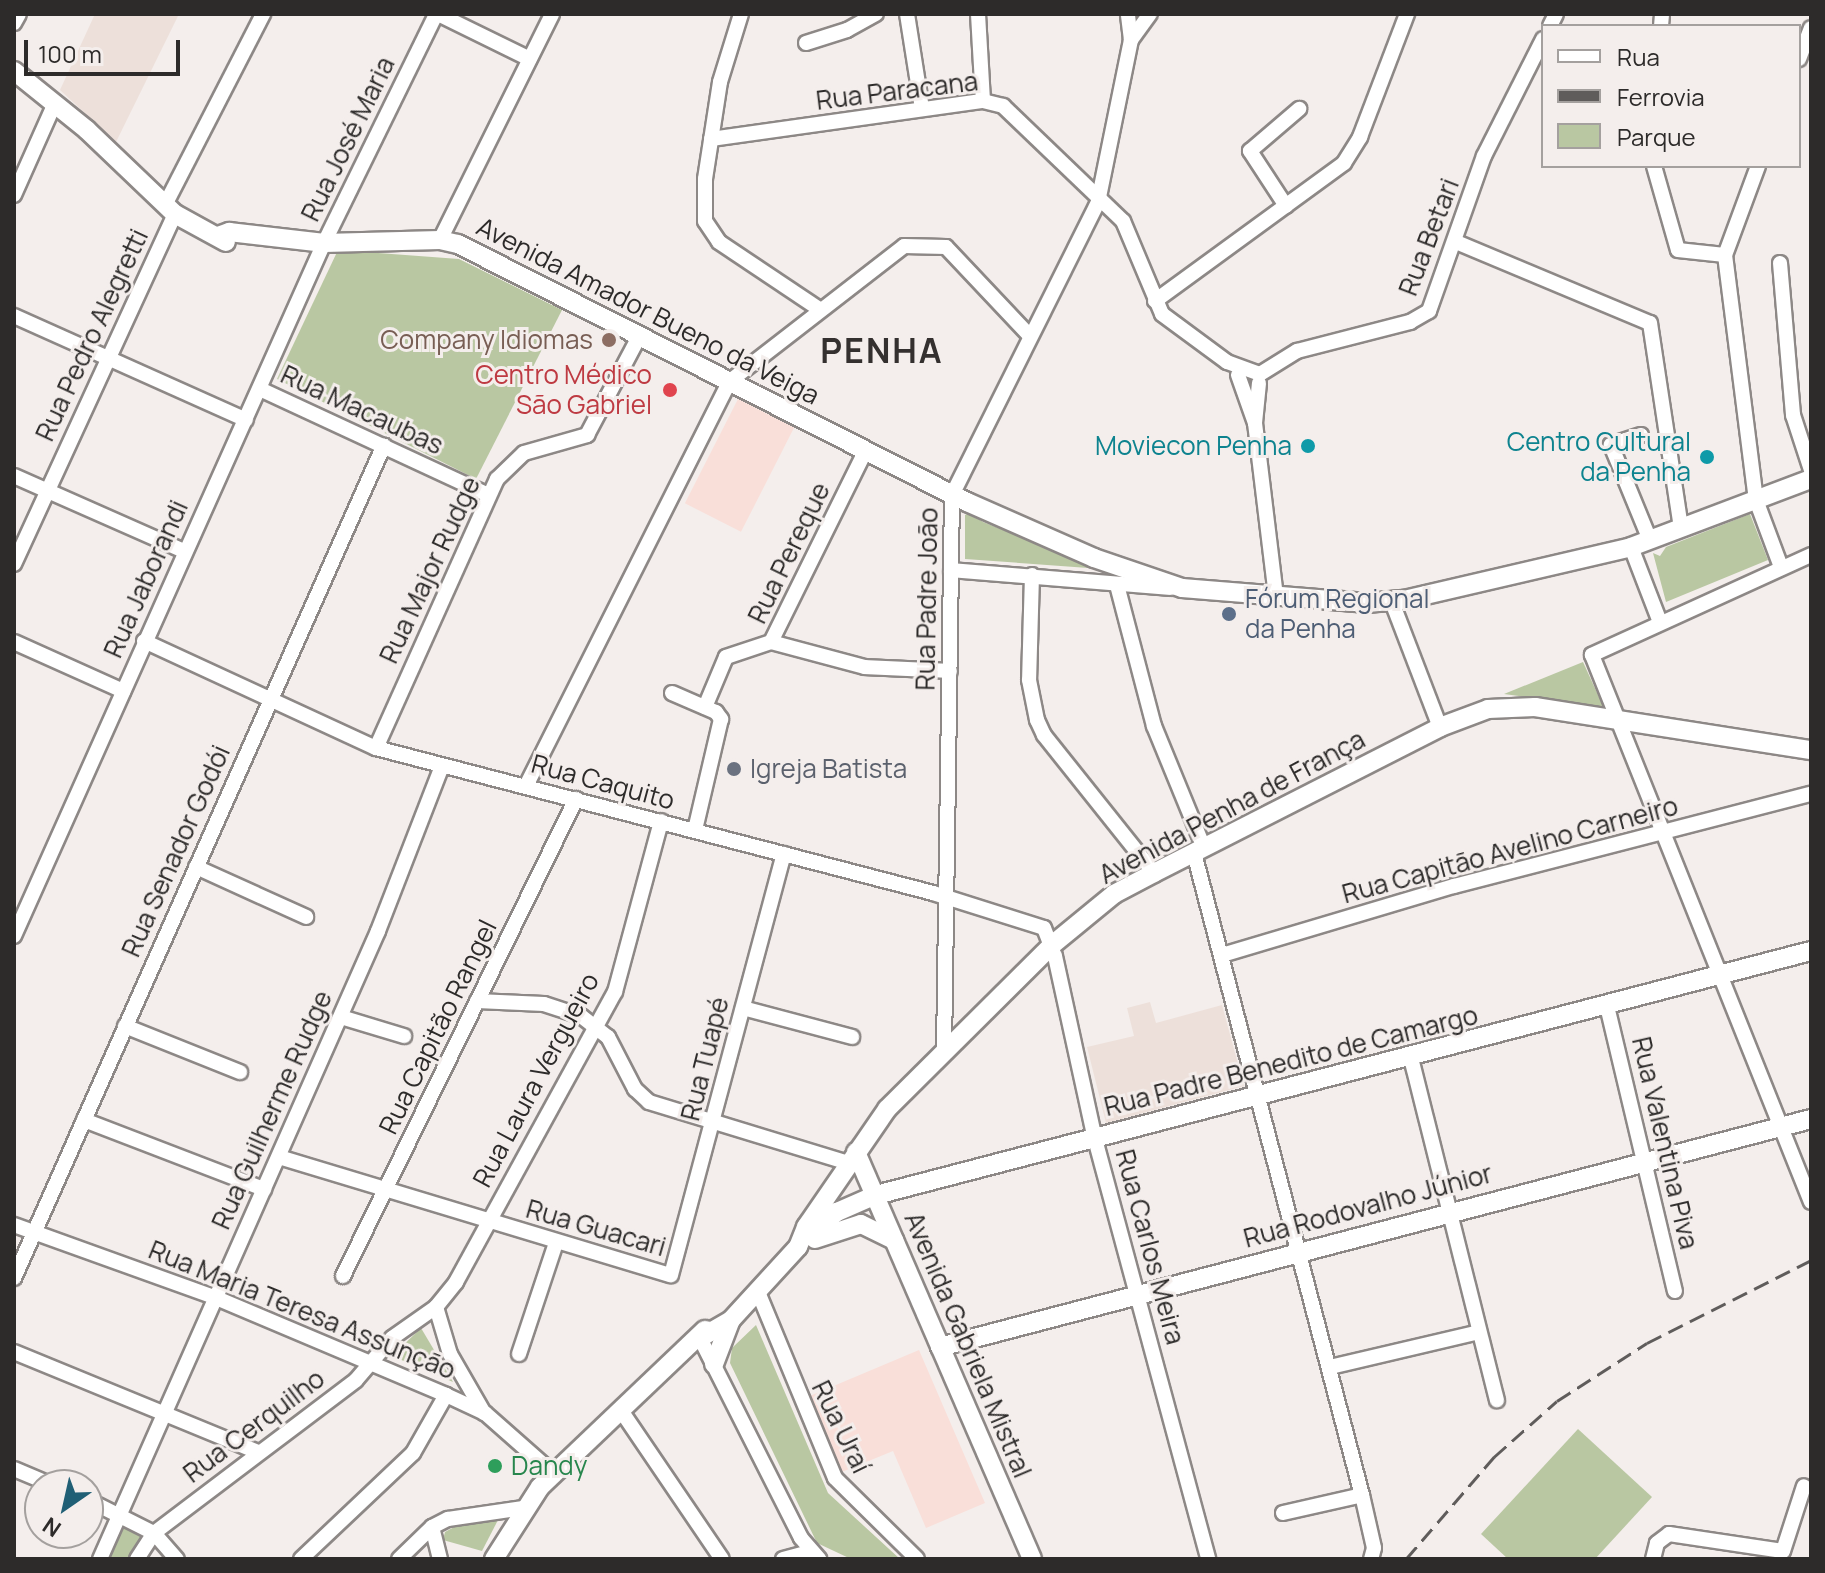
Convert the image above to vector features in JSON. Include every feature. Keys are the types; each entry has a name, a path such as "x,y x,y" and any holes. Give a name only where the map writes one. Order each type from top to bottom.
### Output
{"main road":[{"name":"Avenida Amador Bueno da Veiga","path":"14,71 55,103 170,210 218,236 229,232 324,243 440,240 497,261 952,495 1094,558 1182,588 1392,602 1631,547 1811,479"},
{"name":"Avenida Penha de França","path":"798,1247 853,1157 887,1109 1052,945 1114,894 1440,727 1512,706 1617,719 1811,750"},
{"name":"Rua Padre Benedito de Camargo","path":"798,1247 837,1212 876,1195 1259,1094 1411,1058 1811,951"},
{"name":"Rua Rodovalho Júnior","path":"940,1347 1811,1119"},
{"name":"Avenida Gabriela Mistral","path":"853,1157 876,1195 1032,1559"},
{"path":"700,1338 731,1320 798,1247 861,1224 884,1231 896,1242"},
{"path":"494,1559 523,1508 553,1473 700,1338 729,1307 758,1292"},
{"path":"714,1364 731,1320"}],"street":[{"path":"14,23 19,14"},
{"name":"Rua Pedro Alegretti","path":"14,564 110,358 170,210 263,14"},
{"path":"437,14 530,59"},
{"name":"Rua José Maria","path":"324,243 437,14"},
{"path":"440,240 552,14"},
{"path":"741,14 720,82 703,208 710,231 819,309"},
{"path":"806,43 847,30 876,14"},
{"path":"907,14 922,109"},
{"path":"978,14 983,101"},
{"name":"Rua Padre João","path":"944,1052 952,495 1029,335 1098,202 1131,40 1128,14"},
{"name":"Rua Padre João","path":"1131,40 1150,14"},
{"path":"1276,596 1255,423 1238,375 1227,362 1175,327 1155,301 1286,206 1353,150 1407,14"},
{"path":"1801,54 1811,28"},
{"name":"Rua Betari","path":"1227,362 1255,375 1344,336 1421,318 1433,304 1484,156 1541,43"},
{"name":"Rua Paracana","path":"711,139 983,101 1013,112 1130,234 1155,301"},
{"path":"14,195 55,103"},
{"path":"1286,206 1250,151 1299,109"},
{"path":"1655,168 1678,250 1725,255"},
{"path":"1757,168 1725,255 1756,500 1781,567"},
{"path":"1456,242 1645,318 1653,331 1681,529"},
{"name":"Rua Jaborandi","path":"14,936 19,911 123,691 324,243"},
{"path":"526,786 730,381 904,246 928,243 946,247 964,261 1029,335"},
{"path":"1780,263 1793,415 1811,470"},
{"path":"14,316 246,420"},
{"name":"Rua Major Rudge","path":"376,748 488,495 508,463 524,453 572,442 596,425 640,335"},
{"name":"Rua Betari","path":"1259,383 1279,370 1281,361"},
{"path":"1238,375 1259,383 1255,423"},
{"name":"Rua Macaubas","path":"260,389 488,495"},
{"path":"1641,435 1611,445 1650,540"},
{"name":"Rua Senador Godói","path":"14,1278 384,445"},
{"name":"Rua Pereque","path":"866,450 771,642 865,667 950,671"},
{"path":"14,476 50,485 184,551"},
{"path":"1631,547 1660,622"},
{"path":"1811,555 1592,655 1811,1202"},
{"path":"951,570 1182,588"},
{"path":"1032,575 1029,680 1037,720 1044,735 1154,873"},
{"path":"1117,585 1154,726 1199,851 1222,955 1362,1495 1374,1548 1371,1559"},
{"path":"1392,602 1440,727"},
{"name":"Rua Caquito","path":"144,641 376,748 948,897 1034,923 1044,928 1052,945"},
{"path":"14,642 123,691"},
{"path":"705,707 726,657 771,642"},
{"path":"672,693 719,714 721,724 695,830"},
{"name":"Rua Guilherme Rudge","path":"100,1559 341,1017 442,766"},
{"name":"Rua Capitão Avelino Carneiro","path":"1222,955 1454,886 1811,794"},
{"name":"Rua Capitão Rangel","path":"343,1276 576,799"},
{"name":"Rua Laura Vergueiro","path":"488,1221 615,992 661,821"},
{"name":"Rua Tuapé","path":"671,1275 784,854"},
{"path":"196,867 306,917"},
{"name":"Rua Carlos Meira","path":"1052,945 1095,1139 1208,1559"},
{"path":"477,1001 544,1004 598,1025 635,1089 649,1102 713,1123 853,1157"},
{"name":"Rua Valentina Piva","path":"1607,1006 1675,1291"},
{"path":"743,1008 852,1037"},
{"path":"341,1017 404,1036"},
{"path":"125,1026 240,1072"},
{"path":"1411,1058 1447,1213 1497,1400"},
{"path":"84,1120 264,1189"},
{"name":"Rua Guacari","path":"279,1157 556,1243 671,1275"},
{"name":"Rua Cerquilho","path":"137,1559 154,1533 372,1362 405,1326 436,1307 465,1268 488,1221"},
{"name":"Rua Maria Teresa Assunção","path":"14,1225 36,1229 214,1297 446,1395 485,1413 553,1473"},
{"path":"519,1354 556,1243"},
{"name":"Rua Uraí","path":"758,1292 835,1478 917,1559"},
{"path":"436,1307 450,1354 485,1413"},
{"path":"1330,1367 1479,1332"},
{"path":"700,1338 814,1555 783,1559"},
{"path":"14,1352 258,1452"},
{"path":"301,1559 413,1453 446,1395"},
{"path":"620,1409 722,1559"},
{"path":"1653,1559 1657,1543 1669,1534 1783,1551 1804,1486"},
{"path":"1283,1513 1362,1495"},
{"path":"104,1506 154,1533 177,1559"},
{"path":"399,1559 432,1527 467,1515 523,1508"},
{"path":"432,1527 440,1559"}],"shaded area":[{"path":"95,14 179,14 116,142 60,90"},
{"path":"738,399 794,428 741,532 685,503"},
{"path":"1150,1002 1156,1023 1222,1005 1244,1086 1106,1123 1087,1047 1134,1036 1127,1008"},
{"path":"919,1350 985,1503 926,1528 893,1451 837,1474 805,1398"}],"green space":[{"path":"338,250 459,259 562,310 476,479 277,379"},
{"path":"970,513 983,522 1102,569 965,559 965,515"},
{"path":"1750,514 1768,560 1666,602 1653,553 1660,556 1666,547"},
{"path":"1583,662 1604,708 1504,694"},
{"path":"756,1325 828,1493 900,1559 851,1559 817,1543 730,1363 732,1348"},
{"path":"421,1328 453,1382 392,1356"},
{"path":"1578,1429 1652,1497 1595,1559 1508,1559 1481,1534"},
{"path":"498,1520 482,1551 443,1540 445,1532 456,1526"},
{"path":"124,1523 144,1533 127,1559 103,1559"}],"railway":[{"path":"1406,1559 1494,1457 1557,1401 1647,1343 1811,1260"}],"place":[{"name":"Company Idiomas","path":"609,340"},
{"name":"Centro Médico São Gabriel","path":"670,390"},
{"name":"Moviecon Penha","path":"1308,446"},
{"name":"Centro Cultural da Penha","path":"1707,457"},
{"name":"Fórum Regional da Penha","path":"1229,614"},
{"name":"Igreja Batista","path":"734,769"},
{"name":"Dandy","path":"495,1466"}],"district":[{"name":"PENHA","path":"882,351"}]}
